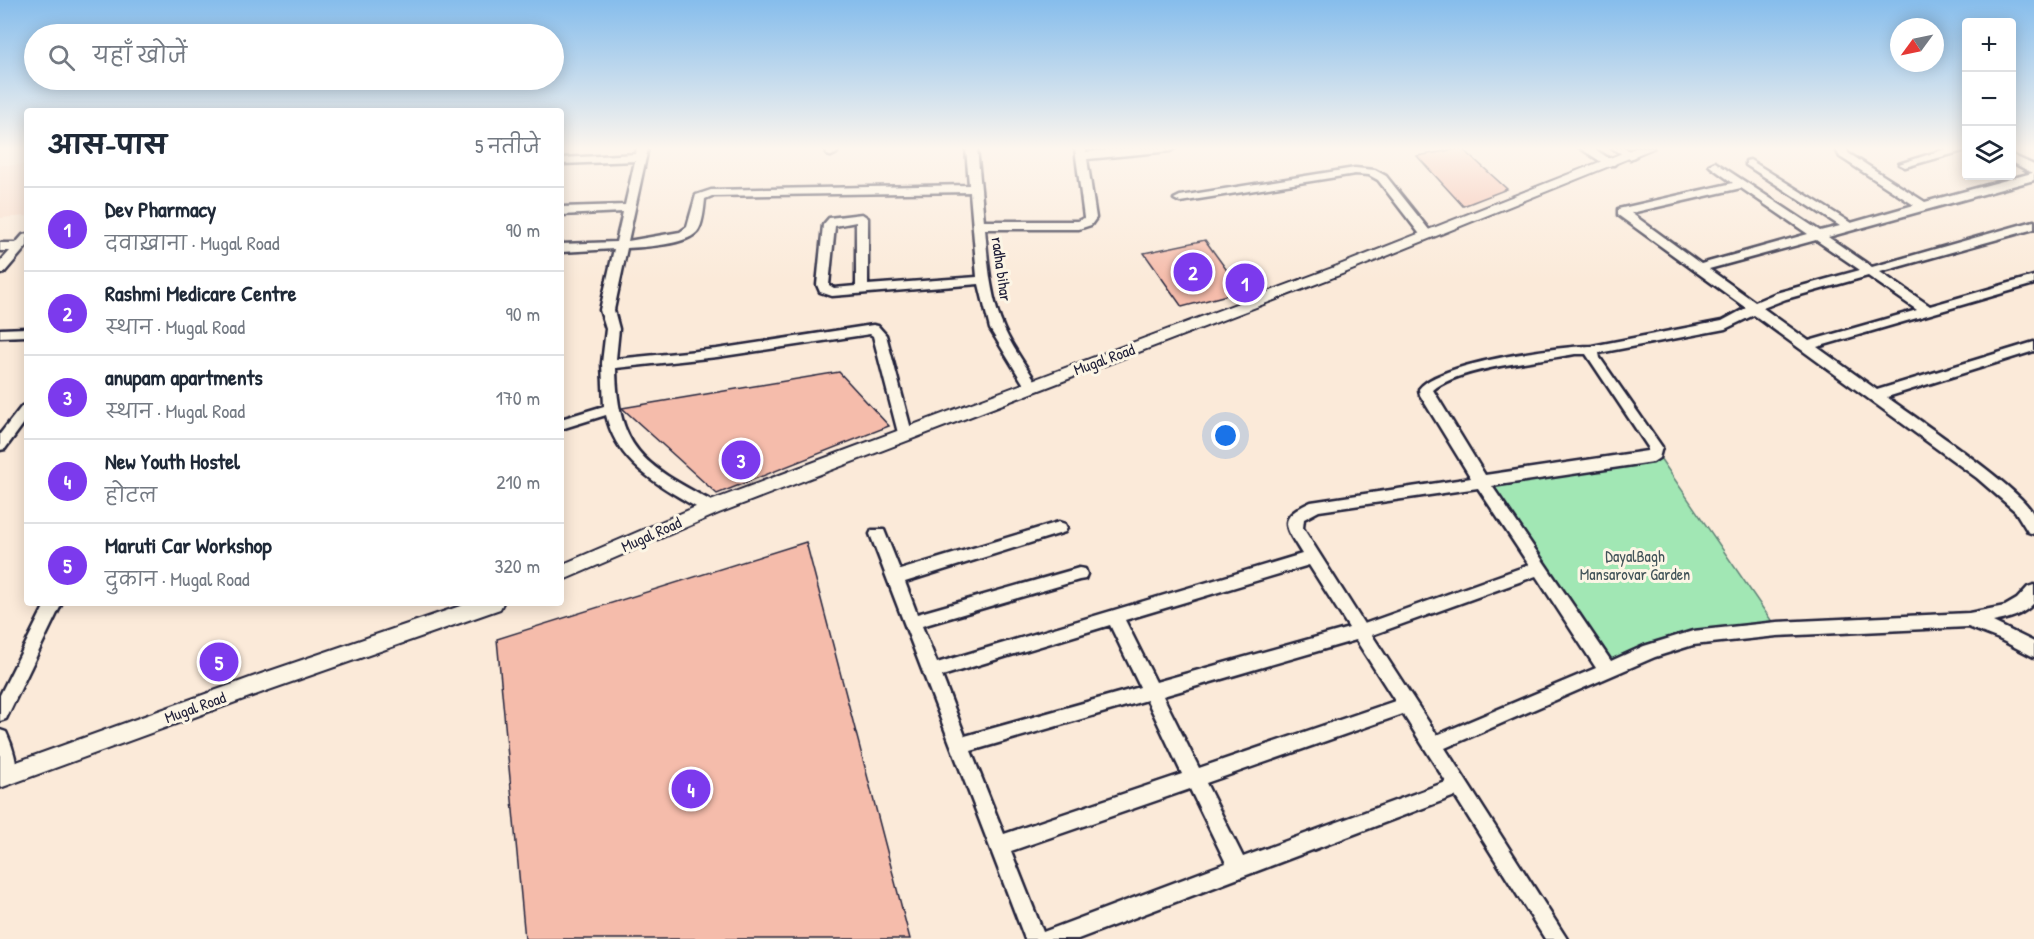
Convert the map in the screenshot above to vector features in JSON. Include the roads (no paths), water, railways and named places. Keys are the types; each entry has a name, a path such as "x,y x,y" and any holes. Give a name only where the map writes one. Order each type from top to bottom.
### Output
{"street":[{"path":"632,192 607,310 614,325 609,364 610,409 624,446 643,467 712,508"},
{"path":"564,248 619,246 689,234 693,230 700,196 730,192"},
{"path":"773,192 864,204 948,192"},
{"name":"radha bihar","path":"975,192 980,225 984,280 997,329 1031,385"},
{"path":"980,225 1079,225 1090,218 1086,192"},
{"path":"1180,199 1225,192"},
{"path":"1393,192 1426,234"},
{"name":"Mugal Road","path":"564,572 712,508 1031,385 1326,275 1537,192"},
{"path":"1709,192 1622,212 2000,489 2020,507 2034,528"},
{"path":"1754,192 1928,311"},
{"path":"1794,192 1848,226"},
{"path":"1901,192 1923,206"},
{"path":"1700,268 1975,192"},
{"path":"864,204 829,225 823,285 825,289 832,292 984,280"},
{"path":"862,290 864,204"},
{"path":"564,211 628,208"},
{"path":"1608,671 1481,481 1427,394 1428,385 1456,372 1725,325 1747,315 1753,308 1781,296 2034,225"},
{"path":"0,247 23,242"},
{"path":"0,270 23,242"},
{"path":"1807,346 2034,280"},
{"path":"609,364 717,353 873,329 879,335 905,433"},
{"path":"0,333 24,332"},
{"path":"1875,396 2034,346"},
{"path":"1557,939 1313,557 1295,528 1294,520 1301,512 1316,506 1648,458 1654,454 1655,447 1593,358 1592,350"},
{"path":"564,423 610,409"},
{"path":"0,445 24,413"},
{"path":"895,578 1059,528"},
{"path":"878,534 1035,939"},
{"path":"931,672 1313,557"},
{"path":"959,746 1361,632 1540,568"},
{"path":"912,622 1079,574"},
{"path":"1433,745 1669,644 1727,633 1969,620 2009,612 2024,603 2034,592"},
{"path":"0,713 53,606"},
{"name":"Mugal Road","path":"4,776 483,606"},
{"path":"1115,617 1239,868"},
{"path":"1969,620 2005,634 2034,650"},
{"path":"998,846 1407,705"},
{"path":"0,738 4,776"},
{"path":"1050,939 1459,786"}],"place":[{"name":"Rashmi Medicare Centre","path":"1193,272"},
{"name":"Dev Pharmacy","path":"1245,283"},
{"name":"anupam apartments","path":"741,460"},
{"name":"Maruti Car Workshop","path":"219,662"},
{"name":"New Youth Hostel","path":"691,789"}],"park label":[{"name":"DayalBagh Mansarovar Garden","path":"1635,565"}]}
